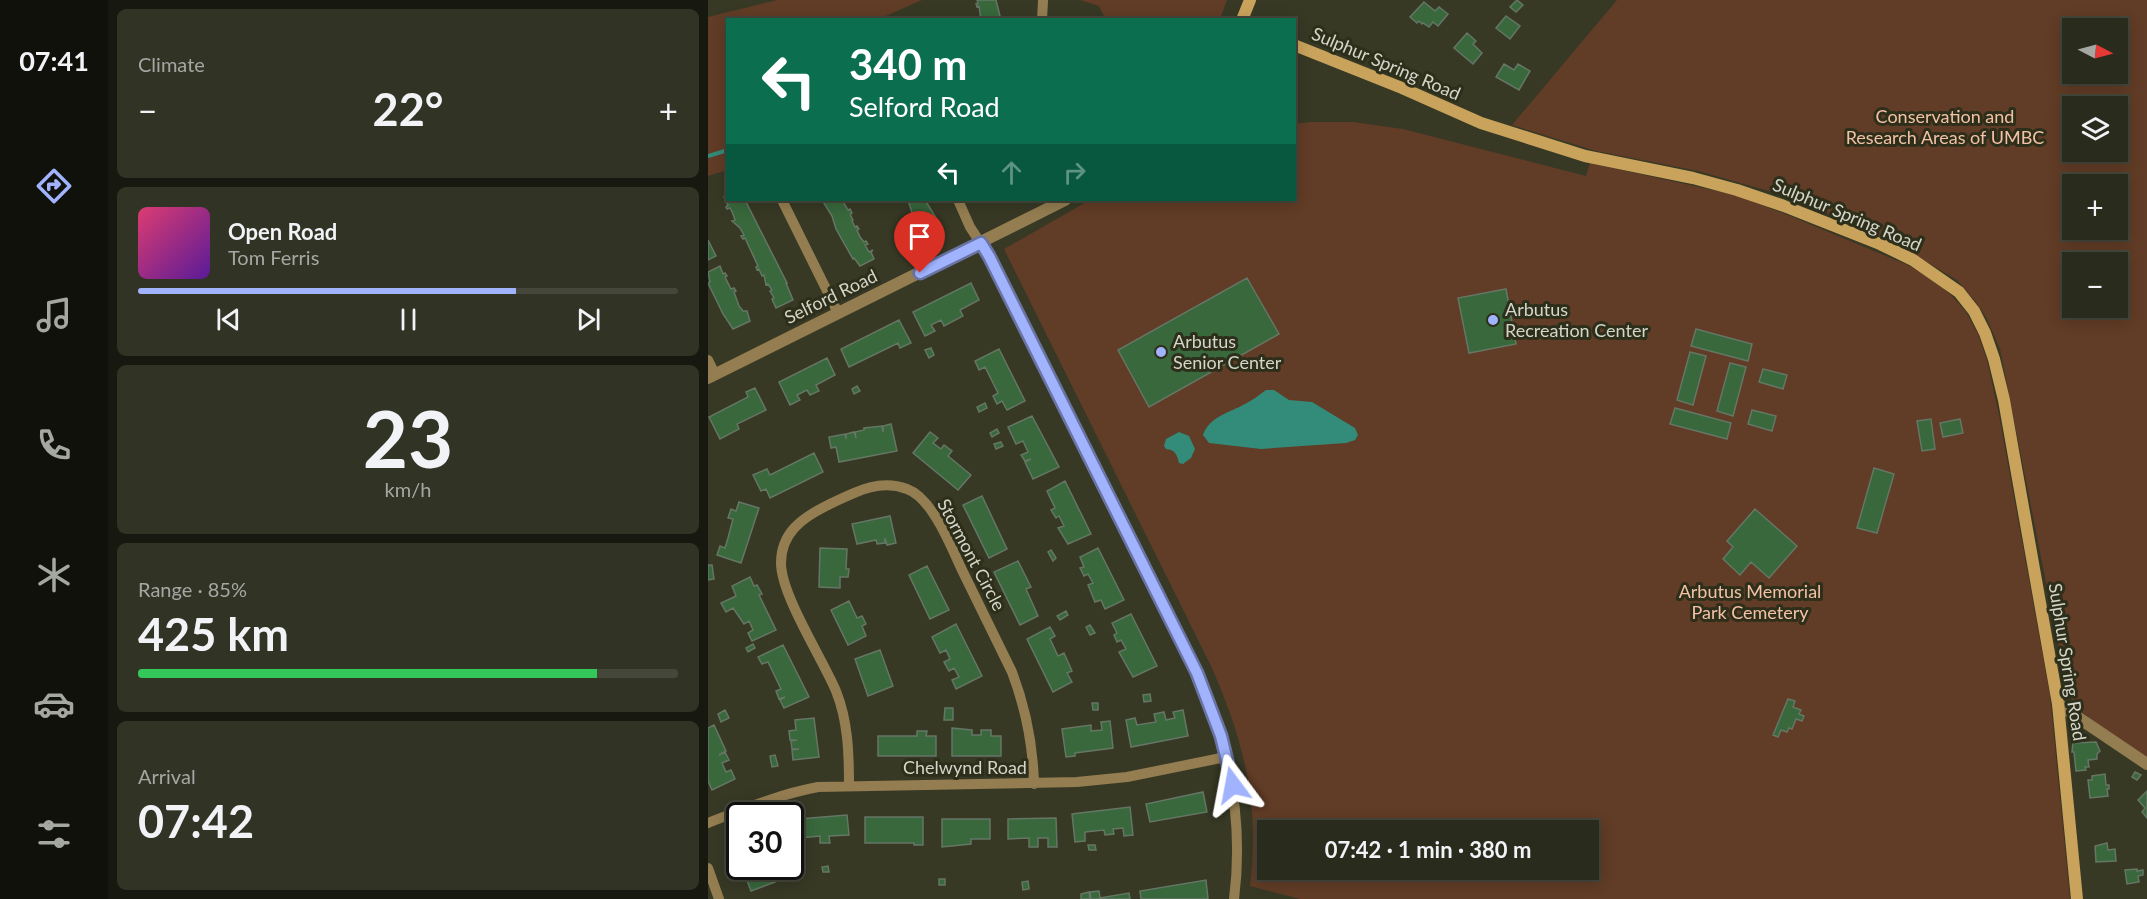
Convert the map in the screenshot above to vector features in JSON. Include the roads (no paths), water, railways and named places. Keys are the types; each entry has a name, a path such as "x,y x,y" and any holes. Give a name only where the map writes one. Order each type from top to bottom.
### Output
{"main road":[{"path":"1243,18 1250,0"},
{"name":"Sulphur Spring Road","path":"1296,46 1402,88 1481,123 1585,156 1693,178 1784,206 1880,244 1913,260 1959,292 1982,326 2004,400 2058,704 2077,899"}],"street":[{"path":"1042,18 1043,2"},
{"path":"782,201 838,313"},
{"path":"958,201 970,227 1000,276 1197,673 1214,715 1233,785 1237,854 1234,899"},
{"name":"Selford Road","path":"712,376 1063,201"},
{"path":"708,360 712,376"},
{"name":"Stormont Circle","path":"849,785 847,735 837,694 790,596 783,579 781,563 786,537 794,526 810,514 862,488 880,485 903,488 921,498 934,514 950,544 1012,672 1020,694 1030,734 1034,784"},
{"path":"2058,704 2147,764"},
{"name":"Chelwynd Road","path":"708,823 794,791 818,787 1034,784 1127,777 1226,757"},
{"path":"708,868 719,899"}],"water":[{"path":"1266,390 1274,390 1289,400 1312,402 1355,428 1358,435 1355,440 1346,443 1261,449 1209,443 1203,435 1210,423 1251,401"},
{"path":"1179,432 1189,436 1195,449 1191,458 1183,464 1179,463 1174,451 1164,446 1166,439"}],"waterway":[{"path":"708,156 726,151"}],"place":[{"name":"Arbutus Recreation Center","path":"1493,320"},
{"name":"Arbutus Senior Center","path":"1161,352"}],"park label":[{"name":"Conservation and Research Areas of UMBC","path":"1945,127"},
{"name":"Arbutus Memorial Park Cemetery","path":"1750,602"}]}
